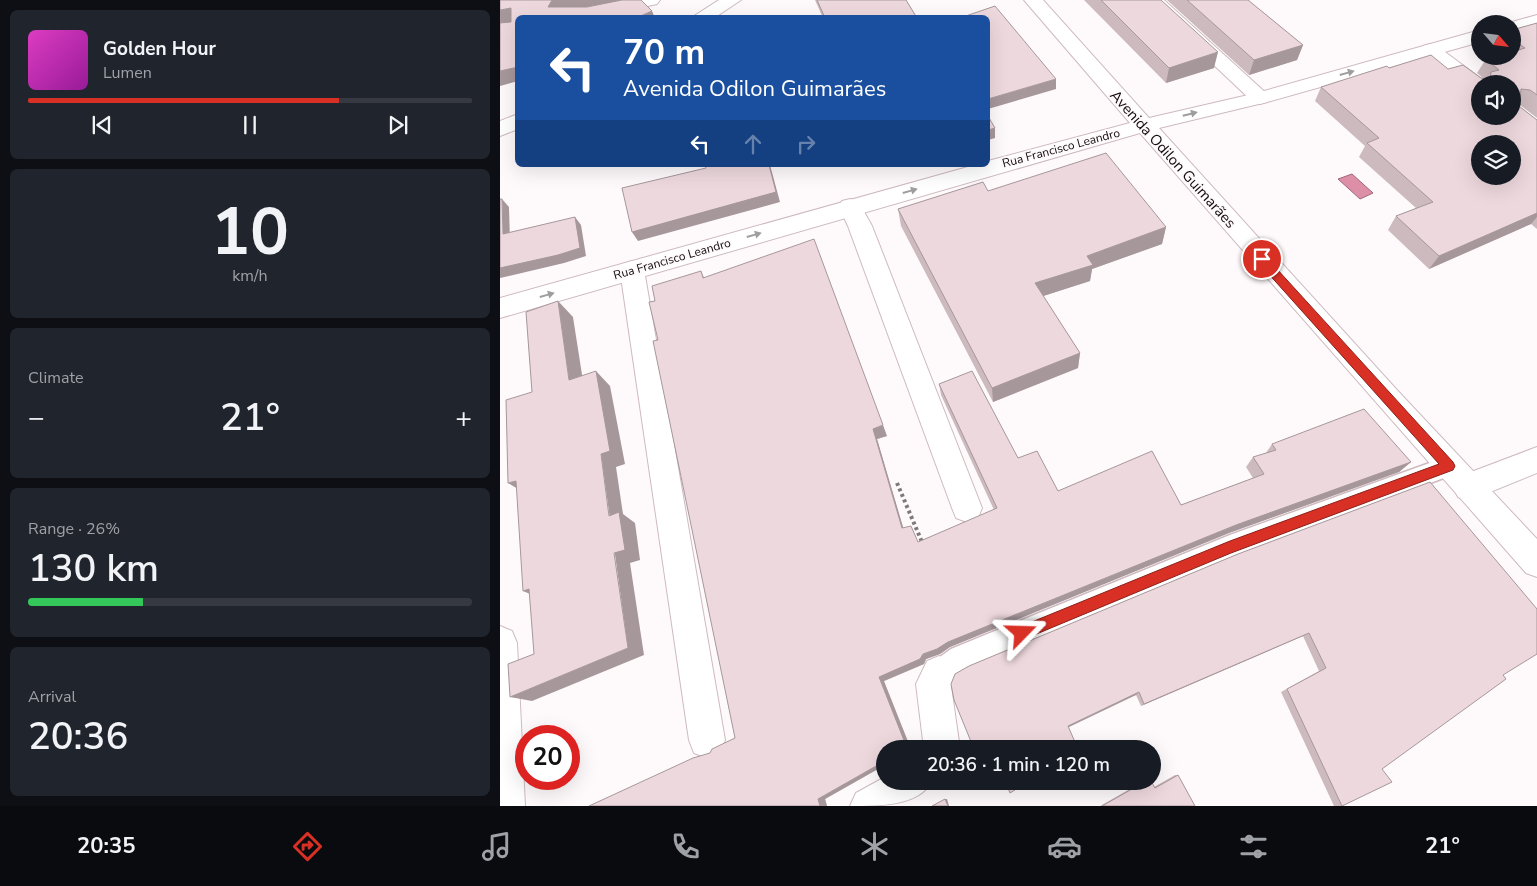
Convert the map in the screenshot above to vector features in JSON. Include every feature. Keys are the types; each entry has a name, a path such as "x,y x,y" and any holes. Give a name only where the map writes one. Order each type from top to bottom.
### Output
{"street":[{"path":"557,0 560,15"},
{"path":"580,15 651,0"},
{"path":"705,15 732,0"},
{"name":"Avenida Odilon Guimarães","path":"1033,0 1142,126 1537,562"},
{"path":"1154,0 1260,98"},
{"path":"1521,24 1537,20"},
{"name":"Rua Francisco Leandro","path":"500,308 1142,126 1260,98 1471,39"},
{"path":"1430,50 1471,80"},
{"path":"500,130 515,122"},
{"path":"850,208 860,226 967,508"},
{"path":"632,270 707,740"},
{"path":"1468,487 1537,460"},
{"path":"500,643 506,806"},
{"path":"939,673 934,684 941,740"},
{"path":"869,806 898,790"}],"lane":[{"path":"939,673 960,658 1230,547 1449,466"}],"path":[{"path":"897,483 924,546"}],"shaded area":[{"path":"1352,174 1373,193 1360,199 1338,179"}],"building":[{"path":"500,0 552,0 548,7 587,7 622,0 641,0 652,11 643,15 515,15 515,68 500,71 500,23 511,22 511,8 500,10"},
{"path":"817,0 906,0 915,15 824,15"},
{"path":"1101,0 1161,0 1218,52 1169,68"},
{"path":"1187,0 1248,0 1303,45 1254,60"},
{"path":"995,6 1056,79 990,98 990,15 969,15"},
{"path":"1537,23 1537,95 1530,90 1521,89 1521,75 1491,75 1491,72 1499,70 1493,65 1521,65 1521,49 1525,48 1521,45 1521,27"},
{"path":"1431,55 1448,69 1463,65 1477,75 1471,75 1471,125 1521,125 1521,108 1537,120 1537,213 1439,256 1396,216 1433,202 1367,143 1379,138 1321,87 1387,66 1389,68"},
{"path":"990,119 995,128 990,129"},
{"path":"1106,153 1166,227 1087,256 1093,265 1035,283 1080,353 992,388 898,209 983,182 988,191"},
{"path":"770,167 776,192 632,232 622,188 706,168"},
{"path":"500,199 502,199 503,234 575,217 580,248 500,268"},
{"path":"814,239 883,425 873,429 902,528 911,526 918,542 997,508 939,384 972,371 1018,458 1037,451 1058,491 1152,451 1181,505 1264,474 1253,457 1276,450 1272,444 1364,409 1411,462 1236,525 948,642 937,649 923,654 920,659 879,677 904,740 876,740 876,766 818,799 820,806 589,806 693,758 710,753 712,749 735,738 653,341 658,340 649,302 655,301 652,286 701,271 703,278"},
{"path":"558,301 569,380 596,371 610,451 601,454 609,516 619,512 625,550 614,553 628,648 510,697 508,664 534,654 529,589 523,591 516,481 508,483 506,400 532,392 526,312"},
{"path":"1430,482 1537,609 1537,654 1503,675 1506,679 1382,769 1392,782 1342,806 1287,689 1326,668 1309,633 1144,704 1139,692 1068,726 1074,740 970,740 954,700 951,684 955,674 969,666 1238,554"},
{"path":"1178,775 1195,806 1102,806 1130,790 1161,790 1161,785"},
{"path":"945,799 948,806 932,806"}],"route":[{"path":"1022,633 1230,547 1449,466 1262,259"}]}
